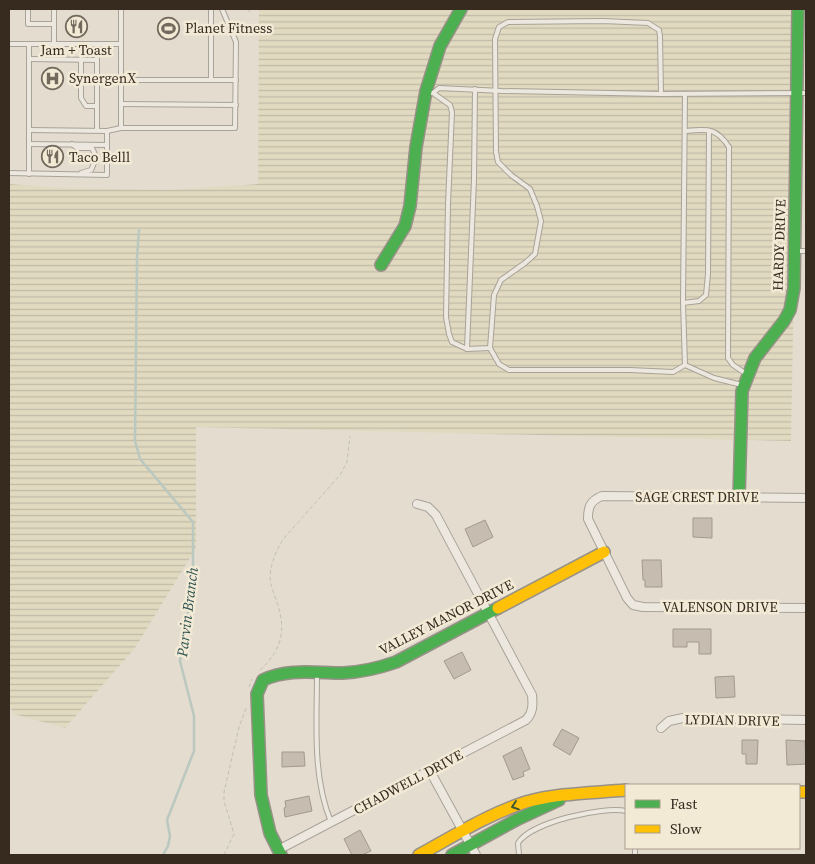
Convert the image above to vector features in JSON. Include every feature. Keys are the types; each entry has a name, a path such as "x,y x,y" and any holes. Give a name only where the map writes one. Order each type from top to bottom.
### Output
{"street":[{"path":"381,265 406,226 416,147 440,46 461,9"},
{"name":"HARDY DRIVE","path":"739,497 740,404 744,385 755,358 784,321 790,310 800,251 802,93 798,9"},
{"name":"SAGE CREST DRIVE","path":"604,552 588,519 590,504 594,499 602,496 806,498"},
{"path":"417,504 428,507 436,515 488,613"},
{"name":"VALLEY MANOR DRIVE","path":"258,677 277,674 367,671 396,662 604,552"},
{"name":"VALENSON DRIVE","path":"604,552 626,598 633,605 643,607 806,608"},
{"name":"CHADWELL DRIVE","path":"280,853 331,822 526,720 530,716 532,695 488,613"},
{"path":"258,677 261,795 270,833 280,853"},
{"name":"LYDIAN DRIVE","path":"661,728 669,721 683,718 806,720"},
{"path":"430,771 473,850"},
{"path":"419,855 511,807 550,797 625,790"},
{"path":"452,855 473,850 563,797"}],"lane":[{"path":"28,9 28,24 54,24"},
{"path":"54,9 54,44"},
{"path":"121,9 121,128"},
{"path":"211,9 211,80"},
{"path":"29,130 107,131 121,128 235,128 236,42 222,9"},
{"path":"661,94 660,36 658,30 648,23 603,21 508,22 499,27 494,39 496,91 494,125 498,162 511,175 530,189 541,221 535,254 501,280 494,295 490,348 499,364 510,370 674,372 685,365"},
{"path":"9,44 121,44"},
{"path":"29,44 29,174"},
{"path":"97,44 97,130"},
{"path":"29,59 97,60"},
{"path":"81,59 81,98 86,106 97,106"},
{"path":"121,80 236,80"},
{"path":"430,92 439,88 661,94 802,93"},
{"path":"467,349 474,179 475,89"},
{"path":"430,92 450,105 452,112 446,317 449,334 452,342 467,349 490,348"},
{"path":"685,94 683,303 685,365"},
{"path":"121,104 236,105"},
{"path":"685,131 704,129 721,135 729,147 728,358 733,365 747,374"},
{"path":"9,173 107,175 107,131"},
{"path":"683,303 699,301 706,295 708,274 709,131"},
{"path":"29,144 107,145"},
{"path":"72,144 77,148 92,148 95,153 95,161 91,170 76,175"},
{"path":"685,365 714,378 744,385"},
{"path":"317,673 320,780 322,799 331,822"},
{"path":"519,855 518,844 526,834 559,820 589,812 625,811"}],"path":[{"path":"248,9 251,14"},
{"path":"248,693 275,652 280,642 283,628 270,578 277,548 340,475 347,462 350,436"},
{"path":"224,855 228,851 234,834 224,801 224,792 239,727 247,706"}],"shaded area":[{"path":"259,9 799,9 791,441 196,427 196,548 135,648 65,728 14,714 9,705 9,184 59,188 169,190 258,184"}],"building":[{"path":"693,518 712,518 712,538 693,537"},
{"path":"485,520 493,537 473,547 465,529"},
{"path":"642,560 661,560 662,587 645,587"},
{"path":"673,629 711,629 711,654 699,654 699,642 687,642 687,647 673,647"},
{"path":"462,652 471,670 454,679 444,661"},
{"path":"734,676 735,697 716,698 715,677"},
{"path":"562,729 579,738 570,755 553,745"},
{"path":"742,740 758,740 757,764 746,764 746,754 742,754"},
{"path":"786,740 805,741 806,764 787,765"},
{"path":"521,747 530,769 523,772 524,776 513,780 503,756"},
{"path":"282,752 304,752 305,766 282,767"},
{"path":"309,796 312,811 285,817 285,801"},
{"path":"360,830 371,851 362,855 352,855 344,839"}],"waterway":[{"name":"Parvin Branch","path":"139,230 135,441 140,459 193,522 193,582 180,661 194,716 194,751 167,820 170,836 168,846 163,855"}],"traffic: fast":[{"path":"381,265 405,226 410,206 416,147 426,91 440,46 461,9"},
{"path":"739,497 742,391 755,358 784,321 790,310 794,288 798,9"},
{"path":"281,855 270,833 261,795 257,694 263,680 282,674 312,672 343,673 390,664 498,608"},
{"path":"452,855 516,820 559,800"}],"traffic: slow":[{"path":"498,608 604,552"},
{"path":"419,855 485,819 526,802 563,795 625,790"},
{"path":"800,792 806,792"}],"place":[{"name":"Jam + Toast","path":"76,27"},
{"name":"Planet Fitness","path":"169,28"},
{"name":"SynergenX","path":"53,78"},
{"name":"Taco Belll","path":"53,157"}]}
